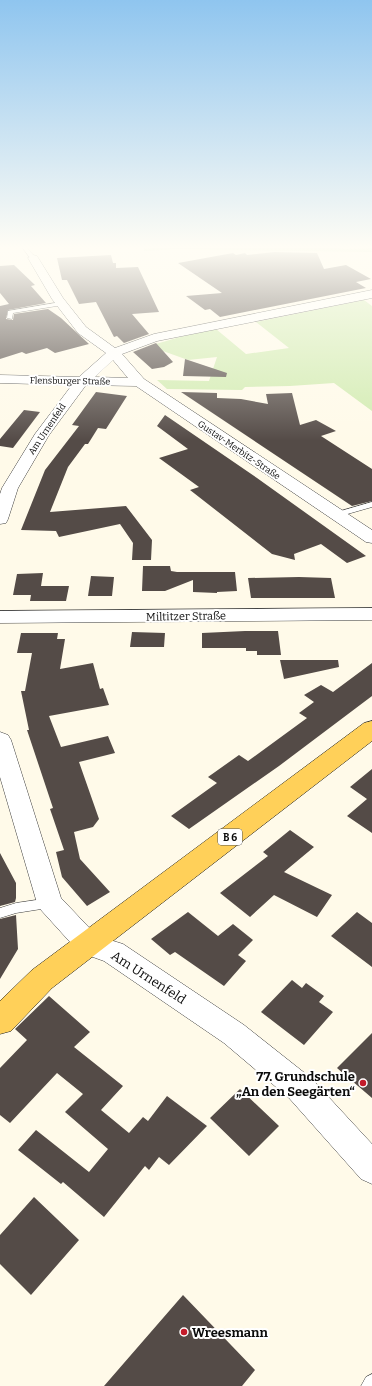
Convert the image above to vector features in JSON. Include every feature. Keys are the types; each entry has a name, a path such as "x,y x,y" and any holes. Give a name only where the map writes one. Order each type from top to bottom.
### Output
{"main road":[{"name":"B 6","path":"0,1021 42,979 372,729"}],"street":[{"name":"Gustav-Merbitz-Straße","path":"67,312 82,330 114,353 139,382 372,538"},
{"path":"114,353 154,338 284,312"},
{"name":"Am Urnenfeld","path":"0,519 10,488 42,434 81,382 114,353"},
{"name":"Flensburger Straße","path":"0,379 81,382 139,382"},
{"name":"Miltitzer Straße","path":"0,617 372,614"},
{"path":"0,740 50,902 88,944"},
{"name":"Am Urnenfeld","path":"88,944 113,952 234,1034 300,1088 372,1168"}],"lane":[{"path":"10,318 10,312 12,312"},
{"path":"337,515 372,504"},
{"path":"0,913 16,908 50,902"}],"green space":[{"path":"307,312 372,312 372,411 334,383 245,387 242,390 167,389 157,380 209,381 217,357 188,360 149,346 180,337 216,329 246,354 289,348 256,322"}],"building":[{"path":"0,312 8,312 6,319 13,320 14,314 30,312 52,312 61,318 89,344 55,353 47,348 26,354 22,352 0,359"},
{"path":"101,312 159,312 132,314 149,334 124,343 117,336 114,337"},
{"path":"213,312 247,312 220,317"},
{"path":"156,343 173,362 164,367 152,369 133,352"},
{"path":"185,359 227,373 226,377 183,376"},
{"path":"96,392 127,396 106,429 98,428 88,444 85,444 68,467 50,512 126,506 152,540 151,560 132,560 133,543 120,524 59,537 56,531 21,530 45,470 79,426 72,425"},
{"path":"181,392 217,393 217,398 241,399 268,404 266,394 292,393 300,425 316,420 336,431 321,436 372,469 372,501 352,506"},
{"path":"24,410 40,412 13,448 0,446 0,439"},
{"path":"165,415 257,478 366,556 347,563 321,544 294,554 295,560 272,554 190,490 199,487 159,458 188,449 157,426"},
{"path":"143,566 170,566 171,571 177,572 235,572 237,591 217,593 193,592 193,580 165,591 142,591"},
{"path":"43,573 41,586 69,586 66,601 30,601 31,595 13,595 17,574"},
{"path":"91,576 114,577 112,596 88,596"},
{"path":"248,578 331,578 335,598 251,598"},
{"path":"278,631 281,655 257,655 257,651 246,651 246,648 202,648 202,633"},
{"path":"132,632 165,633 164,647 130,647"},
{"path":"21,633 58,633 57,639 65,639 60,669 93,663 100,689 103,688 109,705 49,716 61,747 108,736 115,753 79,762 99,819 93,827 74,832 80,859 110,892 87,906 62,877 56,852 64,850 50,809 53,808 27,730 29,730 21,691 25,691 32,653 17,653"},
{"path":"280,660 338,660 339,667 284,679"},
{"path":"372,663 372,696 279,766 189,829 171,816 217,783 208,777 239,755 248,761 307,718 299,713 314,702 304,695 321,685 333,692"},
{"path":"372,769 372,833 347,816 367,799 350,787"},
{"path":"290,830 314,847 284,872 332,895 317,917 274,895 250,917 220,893 268,856 263,852"},
{"path":"0,853 16,883 16,898 15,902 0,906"},
{"path":"188,912 218,936 233,924 253,940 238,955 246,961 224,986 175,952 170,955 151,939"},
{"path":"357,912 372,923 372,967 331,936"},
{"path":"16,915 18,949 0,979 0,919"},
{"path":"292,980 302,988 306,983 324,996 319,1002 333,1012 304,1045 261,1012"},
{"path":"49,996 90,1032 74,1047 123,1086 101,1110 129,1133 143,1117 148,1121 167,1096 207,1126 169,1165 159,1157 149,1170 145,1166 104,1217 63,1182 61,1184 18,1150 36,1130 89,1172 108,1149 65,1112 83,1094 57,1073 10,1123 0,1115 0,1068 27,1040 15,1029"},
{"name":"77. Grundschule „An den Seegärten“","path":"372,1033 372,1098 337,1068"},
{"path":"240,1089 279,1126 249,1156 210,1118"},
{"path":"34,1197 79,1240 31,1295 0,1264 0,1235"},
{"name":"Wreesmann","path":"183,1295 255,1370 242,1386 104,1386"}],"place":[{"name":"77. Grundschule „An den Seegärten“","path":"363,1083"},
{"name":"Wreesmann","path":"184,1332"}]}
